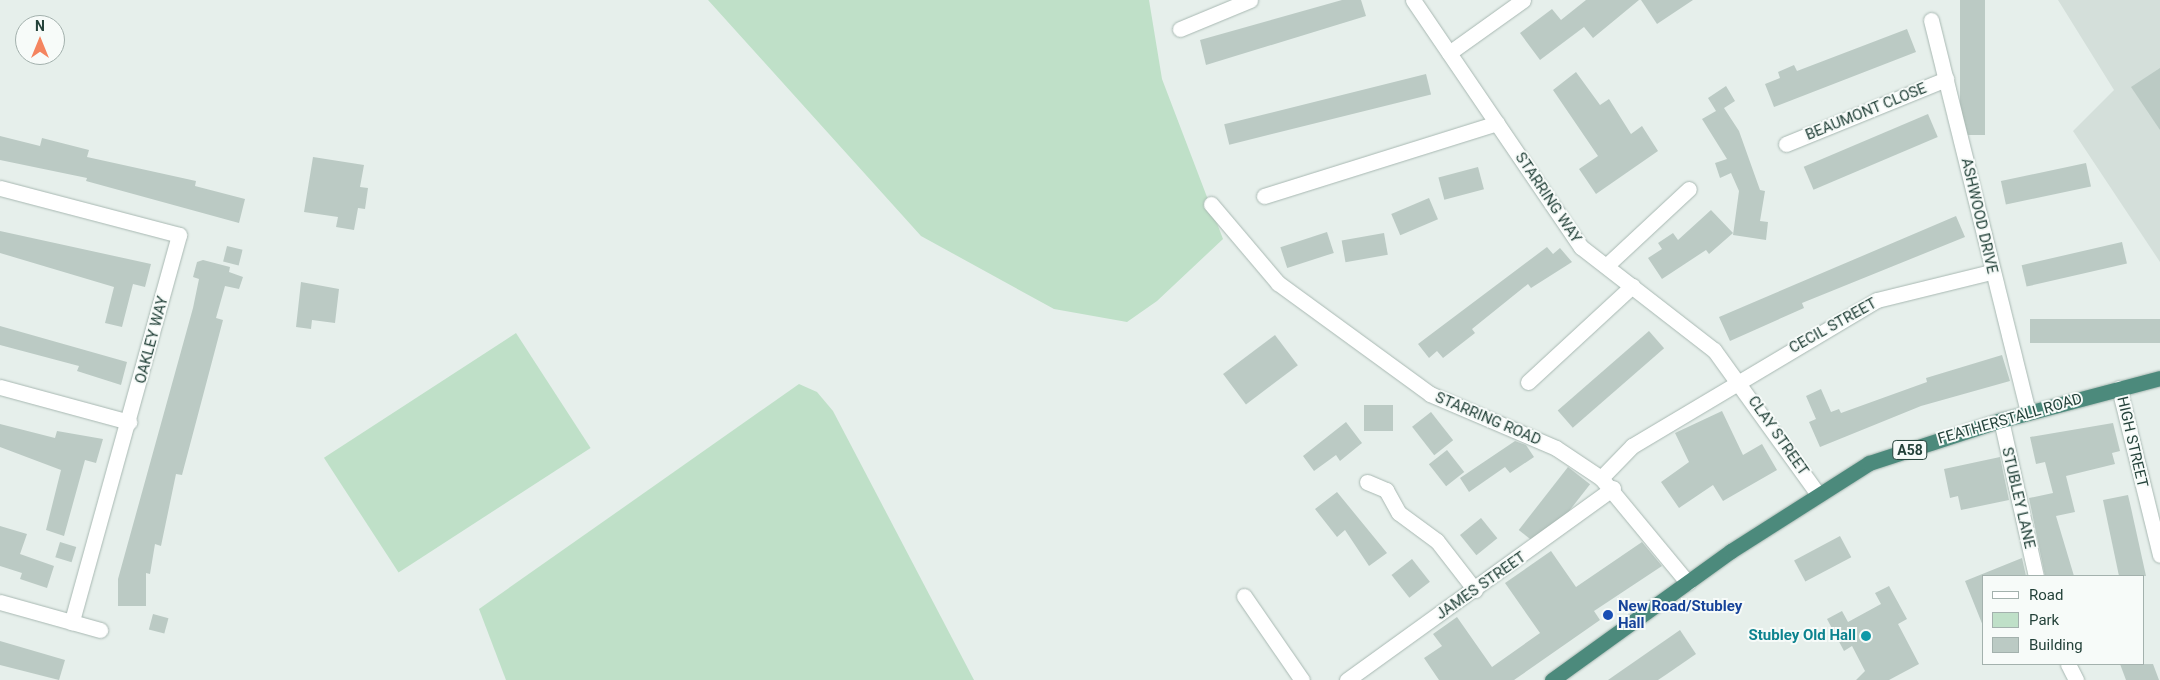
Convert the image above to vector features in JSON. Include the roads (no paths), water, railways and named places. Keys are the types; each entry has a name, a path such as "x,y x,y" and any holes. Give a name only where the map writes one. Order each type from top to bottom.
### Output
{"highway":[{"name":"FEATHERSTALL ROAD","path":"1688,583 1817,493 1869,463 2028,412 2160,378"},
{"name":"A58","path":"1552,680 1688,583"}],"street":[{"path":"1180,29 1250,0"},
{"name":"STARRING WAY","path":"1413,0 1581,247 1714,350 1738,379"},
{"path":"1449,53 1523,0"},
{"name":"ASHWOOD DRIVE","path":"1931,20 1991,272 2028,412"},
{"name":"BEAUMONT CLOSE","path":"1786,144 1946,79"},
{"path":"1264,196 1497,123"},
{"name":"OAKLEY WAY","path":"0,188 179,235 129,422 72,622"},
{"path":"1606,266 1689,189"},
{"name":"STARRING ROAD","path":"1211,204 1278,283 1430,394 1556,448 1607,483 1688,583"},
{"name":"CECIL STREET","path":"1607,483 1632,446 1738,379 1877,300 1991,272"},
{"path":"1528,382 1632,286"},
{"name":"CLAY STREET","path":"1738,379 1817,493"},
{"path":"0,387 129,422"},
{"name":"HIGH STREET","path":"2120,388 2160,555"},
{"name":"STUBLEY LANE","path":"2001,420 2036,575"},
{"path":"1367,482 1386,490 1399,514 1437,541 1475,590"},
{"name":"JAMES STREET","path":"1347,680 1475,590 1607,483"},
{"path":"1244,596 1302,680"},
{"path":"0,602 100,630"},
{"path":"2068,665 2076,680"}],"place":[{"name":"New Road/Stubley Hall","path":"1608,615"},
{"name":"Stubley Old Hall","path":"1866,636"}]}
